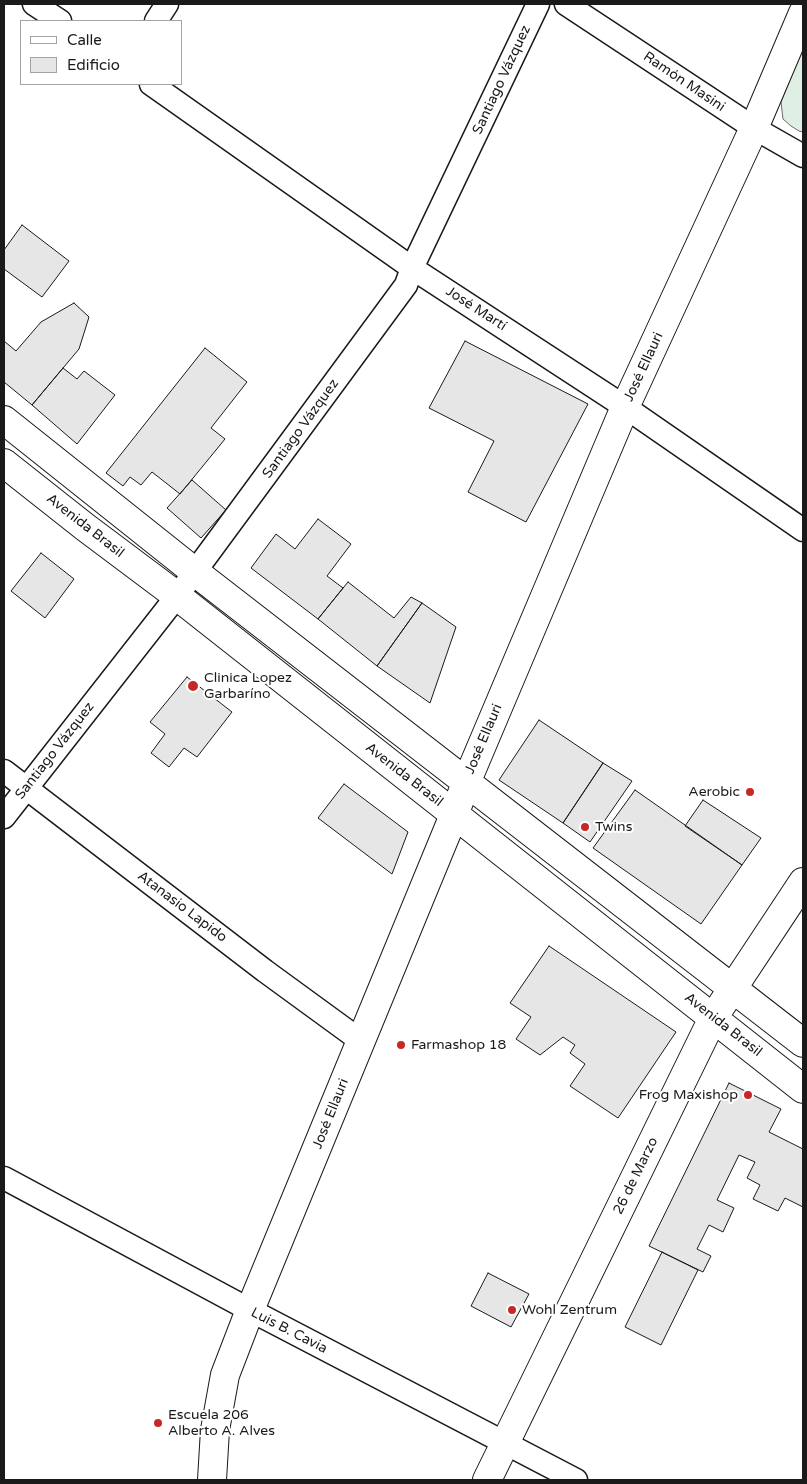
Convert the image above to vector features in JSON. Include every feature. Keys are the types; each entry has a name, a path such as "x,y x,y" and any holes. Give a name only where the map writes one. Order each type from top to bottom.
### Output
{"street":[{"path":"34,4 58,20"},
{"path":"157,20 167,4"},
{"name":"Santiago Vázquez","path":"4,817 177,596 406,285 412,268 538,4"},
{"name":"Ramón Masini","path":"566,4 754,128 803,156"},
{"name":"José Ellauri","path":"212,1480 215,1430 225,1375 250,1310 466,783 625,407 754,128 803,13"},
{"name":"José Martí","path":"152,85 412,268 625,407 803,530"},
{"path":"4,420 195,572 803,1043"},
{"name":"Avenida Brasil","path":"4,463 177,596 803,1088"},
{"name":"Atanasio Lapido","path":"4,771 265,971 361,1041"},
{"name":"26 de Marzo","path":"487,1480 713,1018 803,882"},
{"name":"Luis B. Cavia","path":"4,1178 250,1310 576,1480"}],"green space":[{"path":"803,46 803,132 791,126 783,119 781,102"}],"building":[{"path":"22,225 69,261 42,297 4,269 4,250"},
{"path":"74,303 89,317 79,349 32,405 4,382 4,341 16,351 41,322"},
{"path":"465,341 588,404 526,522 468,492 494,441 429,408"},
{"path":"205,348 247,382 211,428 225,439 180,494 152,472 141,485 130,477 123,486 106,473"},
{"path":"63,368 77,379 84,371 115,395 77,444 32,405"},
{"path":"192,480 226,510 201,538 167,508"},
{"path":"318,519 351,544 327,576 343,588 318,619 251,568 276,534 295,549"},
{"path":"41,553 74,579 45,618 11,591"},
{"path":"348,582 394,618 411,597 422,603 377,666 318,619"},
{"path":"422,603 456,627 430,703 377,666"},
{"path":"187,677 232,712 197,757 184,748 169,767 151,753 165,734 150,722"},
{"path":"539,720 603,763 563,823 499,780"},
{"path":"603,763 632,781 590,842 563,823"},
{"path":"344,784 408,832 392,874 318,818"},
{"path":"635,790 742,865 701,924 593,848"},
{"path":"703,800 761,838 742,865 685,826"},
{"path":"549,946 676,1032 618,1118 570,1086 585,1064 570,1053 575,1045 563,1037 540,1055 516,1039 531,1017 510,1003"},
{"path":"729,1083 781,1109 769,1132 803,1149 803,1207 785,1198 778,1211 753,1199 760,1185 747,1178 755,1162 739,1155 717,1200 734,1208 723,1232 709,1225 697,1249 711,1256 703,1272 649,1246"},
{"path":"662,1252 698,1270 661,1345 625,1327"},
{"path":"488,1273 529,1294 511,1327 471,1306"}],"place":[{"name":"Clinica Lopez Garbaríno","path":"193,686"},
{"name":"Aerobic","path":"750,792"},
{"name":"Twins","path":"585,827"},
{"name":"Farmashop 18","path":"401,1045"},
{"name":"Frog Maxishop","path":"748,1095"},
{"name":"Wohl Zentrum","path":"512,1310"},
{"name":"Escuela 206 Alberto A. Alves","path":"158,1423"}]}
